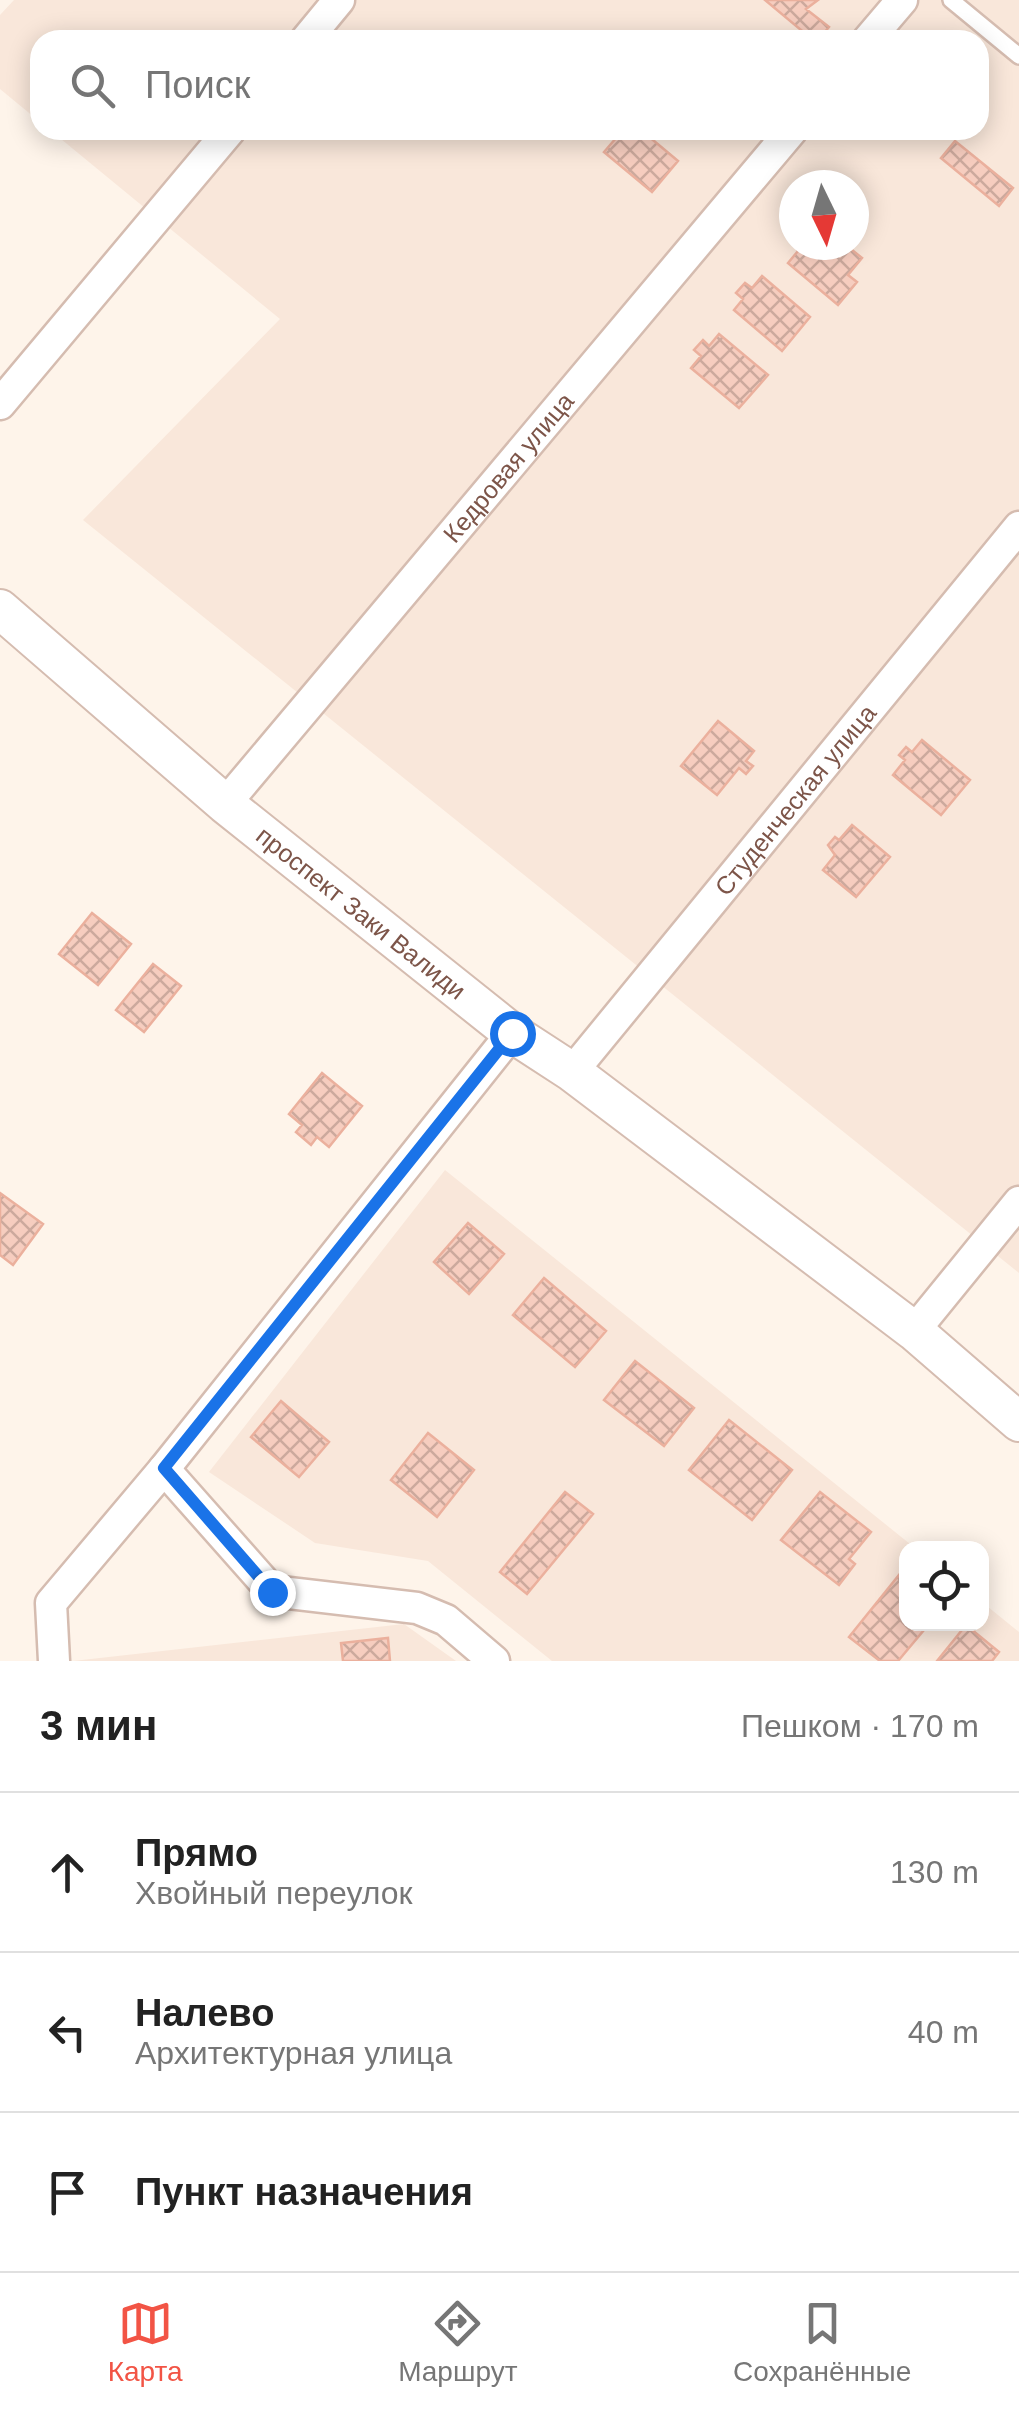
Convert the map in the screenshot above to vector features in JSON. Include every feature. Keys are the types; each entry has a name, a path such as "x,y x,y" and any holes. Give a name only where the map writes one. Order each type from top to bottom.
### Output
{"street":[{"path":"314,30 340,0"},
{"path":"876,30 902,0"},
{"path":"0,404 222,140"},
{"name":"Кедровая улица","path":"225,804 784,140"},
{"name":"Студенческая улица","path":"572,1072 1019,526"},
{"name":"проспект Заки Валиди","path":"0,609 225,804 512,1033 572,1072 914,1331 1019,1422"},
{"path":"54,1661 51,1604 512,1033"},
{"path":"914,1331 1019,1202"},
{"path":"164,1468 272,1592 417,1608 446,1620 494,1661"}],"lane":[{"path":"951,0 987,30"},
{"path":"989,31 1019,56"}],"shaded area":[{"path":"14,0 1019,0 1019,1273 83,520 280,319 62,140 989,140 989,30 30,30 30,114 0,89 0,15"},
{"path":"445,1170 906,1541 899,1541 899,1631 989,1631 989,1608 1019,1632 1019,1661 552,1661 428,1561 315,1543 209,1472"},
{"path":"404,1624 456,1661 73,1661"}],"building":[{"path":"765,0 818,0 806,9 829,27 801,30"},
{"path":"614,140 653,140 678,161 652,192 604,152"},
{"path":"955,141 1013,188 999,206 941,158"},
{"path":"860,260 848,275 857,282 838,305 788,263"},
{"path":"762,276 810,317 782,351 734,310 743,299 736,293 745,283 752,288"},
{"path":"719,334 768,375 739,408 691,368 701,356 694,350 703,340 709,346"},
{"path":"718,721 754,751 746,761 753,766 746,774 739,768 717,795 681,766"},
{"path":"922,740 970,780 941,815 893,775 905,760 899,755 906,747 912,752"},
{"path":"852,825 890,857 856,897 823,870 835,855 828,845 835,837 839,840"},
{"path":"92,913 131,944 98,985 59,954"},
{"path":"153,964 181,986 144,1032 116,1010"},
{"path":"322,1073 362,1106 329,1147 317,1137 311,1145 296,1132 302,1125 289,1114"},
{"path":"0,1193 43,1224 13,1265 0,1255"},
{"path":"468,1223 504,1254 469,1294 434,1262"},
{"path":"544,1278 606,1331 575,1367 513,1315"},
{"path":"635,1361 694,1408 664,1446 604,1400"},
{"path":"281,1401 329,1442 299,1477 251,1437"},
{"path":"729,1420 792,1470 752,1520 689,1470"},
{"path":"428,1433 474,1470 437,1517 391,1480"},
{"path":"565,1492 593,1514 527,1594 500,1572"},
{"path":"820,1492 871,1532 849,1559 855,1564 839,1585 781,1540"},
{"path":"899,1575 899,1631 923,1631 898,1661 880,1661 849,1637"},
{"path":"961,1631 973,1631 999,1652 992,1661 937,1661"},
{"path":"388,1638 390,1661 343,1661 341,1643"}],"route":[{"path":"272,1592 164,1468 512,1033"}]}
